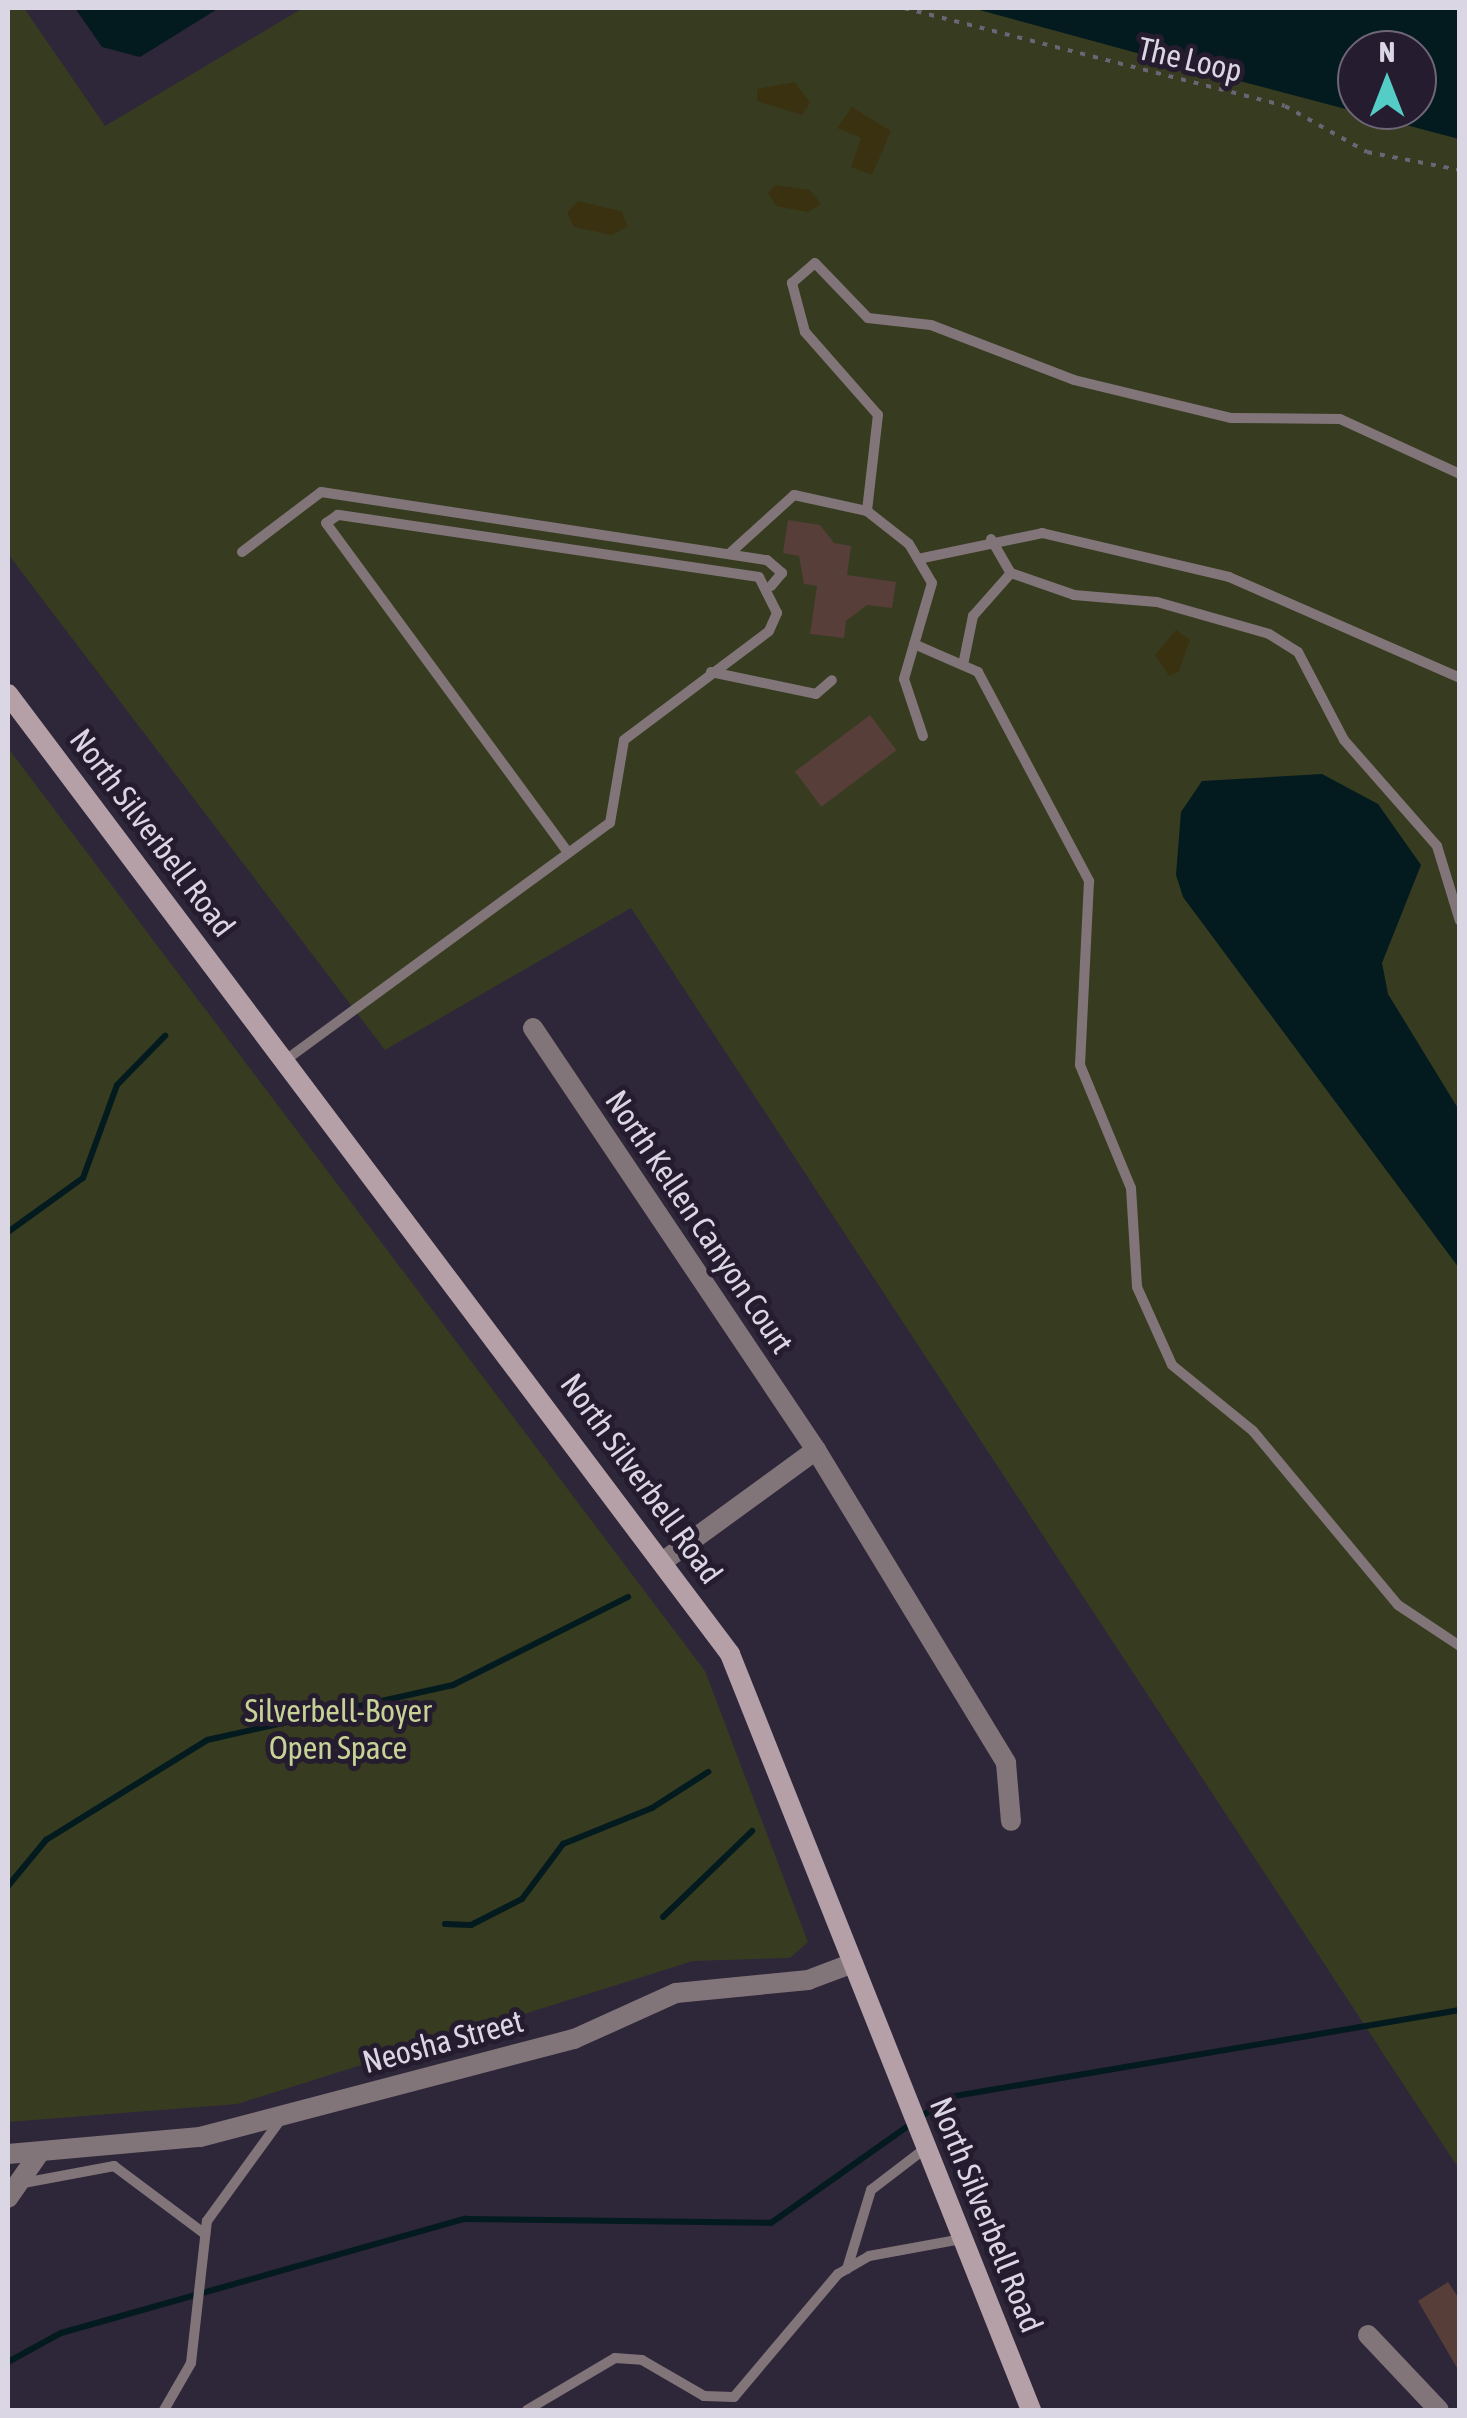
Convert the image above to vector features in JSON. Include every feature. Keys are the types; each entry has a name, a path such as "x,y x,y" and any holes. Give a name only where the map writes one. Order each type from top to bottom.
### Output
{"main road":[{"name":"North Silverbell Road","path":"8,694 665,1560 730,1654 1031,2410"}],"street":[{"name":"North Kellen Canyon Court","path":"532,1028 816,1450 1006,1763 1011,1821"},
{"path":"665,1560 816,1450"},
{"name":"Neosha Street","path":"8,2154 200,2137 574,2039 676,1993 808,1980 853,1963"},
{"path":"12,2191 40,2152"},
{"path":"1368,2335 1439,2410"}],"lane":[{"path":"868,511 878,415 806,332 792,282 815,263 868,318 930,326 1074,380 1231,418 1340,419 1460,474"},
{"path":"242,552 321,492 766,560 782,573 771,586"},
{"path":"729,554 794,495 868,511 918,559 932,583 904,679 923,736"},
{"path":"566,850 326,523 356,518 771,586"},
{"path":"918,559 991,539 1042,533 1229,576 1460,678"},
{"path":"991,539 1011,574 1074,596 1174,606 1268,634 1298,652 1344,740 1437,846 1460,921"},
{"path":"963,665 973,616 1011,574"},
{"path":"287,1058 566,850 610,823 624,740 769,631 777,613 771,586"},
{"path":"914,644 963,665 998,701 1088,881 1080,1065 1131,1188 1137,1288 1172,1365 1253,1431 1398,1605 1460,1646"},
{"path":"712,672 816,694 832,680"},
{"path":"164,2410 191,2363 205,2234 283,2116"},
{"path":"527,2410 615,2358 642,2360 704,2396 734,2397 847,2268 871,2190 901,2158 927,2148"},
{"path":"12,2191 114,2166 205,2234"},
{"path":"847,2268 963,2239"}],"path":[{"name":"The Loop","path":"904,8 1285,106 1367,152 1460,170"}],"green space":[{"path":"8,8 24,8 105,126 303,8 1459,8 1459,2169 631,908 385,1050 8,554"},
{"name":"Silverbell-Boyer Open Space","path":"8,748 705,1671 808,1942 790,1958 693,1961 237,2104 8,2122"}],"sand":[{"path":"795,82 810,103 802,115 757,101 757,89"},
{"path":"852,107 891,131 872,175 851,167 861,138 837,128"},
{"path":"775,185 810,190 821,204 808,212 776,206 768,193"},
{"path":"578,201 621,211 628,226 612,235 574,227 567,213"},
{"path":"1176,630 1190,640 1179,671 1169,676 1155,655"}],"shaded area":[{"path":"75,8 219,8 140,57 102,47"},
{"path":"972,8 1459,8 1459,139 1425,130 1437,130 1437,30 1337,30 1337,107"},
{"path":"1322,774 1378,804 1421,865 1382,963 1388,994 1459,1110 1459,1268 1183,897 1176,875 1181,812 1202,781"}],"building":[{"path":"788,520 820,525 834,543 851,546 847,575 896,582 892,608 867,605 846,621 844,638 810,634 817,586 804,584 799,556 783,553"},
{"path":"870,715 896,750 821,807 795,772"},
{"path":"1448,2282 1460,2300 1460,2373 1418,2301"}],"waterway":[{"path":"8,1232 83,1178 117,1085 165,1036"},
{"path":"8,1886 46,1840 207,1740 453,1685 628,1597"},
{"path":"445,1924 471,1925 522,1899 563,1844 652,1808 708,1772"},
{"path":"663,1917 752,1831"},
{"path":"8,2362 61,2333 465,2219 771,2223 949,2097 1460,2010"}]}
